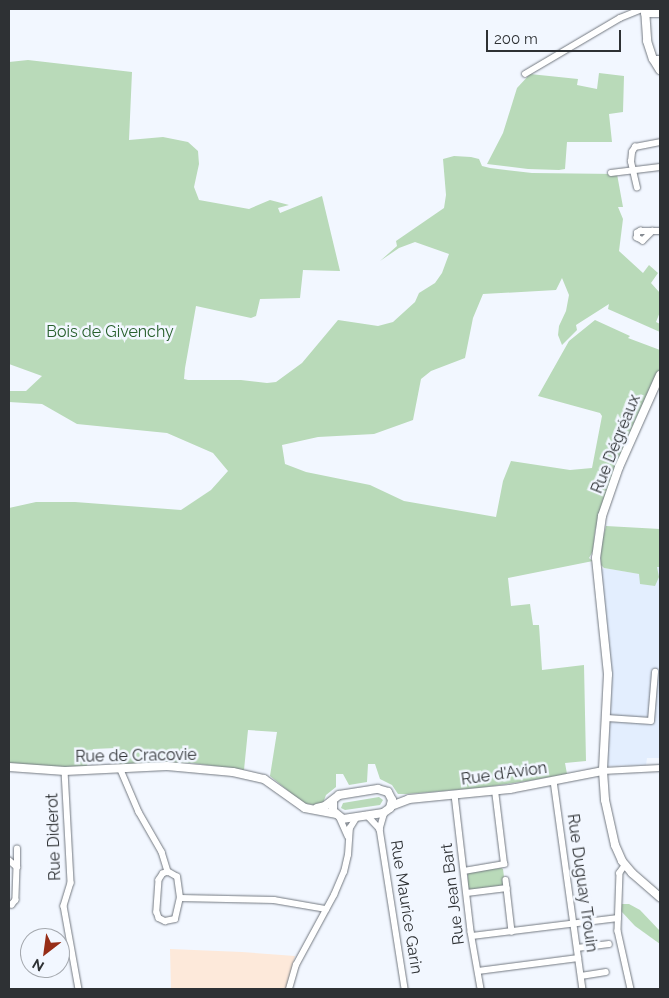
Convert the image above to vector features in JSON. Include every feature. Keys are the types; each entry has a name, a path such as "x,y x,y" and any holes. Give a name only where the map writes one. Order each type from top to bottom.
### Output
{"street":[{"path":"644,10 647,41 660,70"},
{"path":"525,74 620,18 644,10 660,13"},
{"path":"637,188 631,162 633,149 660,142"},
{"path":"611,173 660,167"},
{"path":"652,231 660,231"},
{"name":"Rue Dégréaux","path":"625,866 616,845 610,822 603,771 608,674 596,558 600,524 628,444 660,375"},
{"path":"607,718 651,721 655,672"},
{"name":"Rue de Cracovie","path":"9,767 65,771 121,770 167,766 249,775 264,779 298,805 337,816 357,817 385,812"},
{"path":"603,771 660,768"},
{"path":"121,770 139,812 162,852 168,872 175,876 178,881 180,898 175,918 168,922 159,918 157,912 159,880 168,872"},
{"name":"Rue Diderot","path":"65,771 71,883 64,906 80,989"},
{"name":"Rue d'Avion","path":"391,806 409,799 496,791 603,771"},
{"name":"Rue Duguay Trouin","path":"554,781 583,989"},
{"name":"Rue d'Avion","path":"333,801 338,795 378,789 409,799"},
{"path":"464,871 504,864 496,791"},
{"path":"385,812 391,806 392,800 389,794"},
{"name":"Rue Jean Bart","path":"455,795 472,936 481,989"},
{"path":"313,809 325,806 333,801"},
{"path":"333,801 332,808 349,838"},
{"name":"Rue Maurice Garin","path":"385,812 380,829 404,989"},
{"name":"Rue Maurice Garin","path":"367,816 380,829"},
{"path":"289,989 296,965 344,872 351,825 357,817"},
{"path":"9,905 12,905 16,900 17,849"},
{"path":"9,860 17,867"},
{"path":"631,989 620,944 618,918 620,873 625,866 660,896"},
{"path":"506,880 512,932"},
{"path":"467,893 506,888"},
{"path":"180,898 274,900 326,909"},
{"path":"472,936 618,918"},
{"path":"577,948 609,944"},
{"path":"478,971 578,958"},
{"path":"581,976 606,972"}],"shaded area":[{"path":"657,566 660,567 660,758 647,758 646,765 606,766 608,633 601,570 604,568 640,574"},
{"path":"170,949 295,956 287,989 171,989"}],"green space":[{"name":"Bois de Givenchy","path":"28,60 132,72 129,140 163,137 188,142 198,151 199,164 194,187 199,200 249,209 270,200 289,205 278,208 280,213 322,196 340,271 303,270 300,298 260,299 256,316 251,318 196,306 185,368 184,379 188,380 276,382 302,363 338,320 378,326 393,322 415,302 419,293 435,283 442,273 449,254 415,242 399,248 380,261 397,246 396,241 444,208 446,195 443,159 454,156 471,157 479,159 482,166 532,173 617,174 623,207 618,207 623,219 619,251 643,273 649,265 658,273 651,283 660,293 660,312 656,322 660,324 660,332 608,309 609,304 576,325 577,330 562,345 558,335 559,326 566,311 569,295 562,278 556,290 483,294 473,318 465,358 431,371 421,379 413,420 374,434 318,437 282,445 285,464 306,472 370,485 404,501 496,517 503,481 511,461 570,470 592,468 602,416 600,413 538,396 569,341 595,320 630,336 628,338 660,350 660,371 635,420 609,486 595,531 593,551 589,558 593,561 508,578 511,606 530,604 533,625 539,625 542,670 584,665 586,761 565,763 567,774 479,788 406,794 398,794 392,785 380,779 375,764 368,764 367,782 349,785 343,774 336,774 336,787 326,795 323,803 314,805 303,803 270,776 277,732 248,730 244,770 192,763 119,765 116,748 93,749 86,768 60,769 9,763 9,508 36,502 75,502 181,510 211,490 228,471 213,453 167,433 77,424 42,404 9,402 9,391 26,391 42,376 9,364 9,62"},
{"path":"599,73 624,76 623,112 609,114 612,142 567,142 565,169 528,169 487,164 503,133 517,88 530,74 578,79 577,85 597,89"},
{"path":"606,526 660,529 660,567 657,567 659,577 655,586 640,584 639,574 604,568 601,565 600,549"},
{"path":"379,797 383,800 380,805 345,810 341,808 343,803"},
{"path":"503,869 505,885 470,891 468,889 468,872"},
{"path":"621,904 629,904 640,910 660,931 660,944 635,926 621,911"}]}
